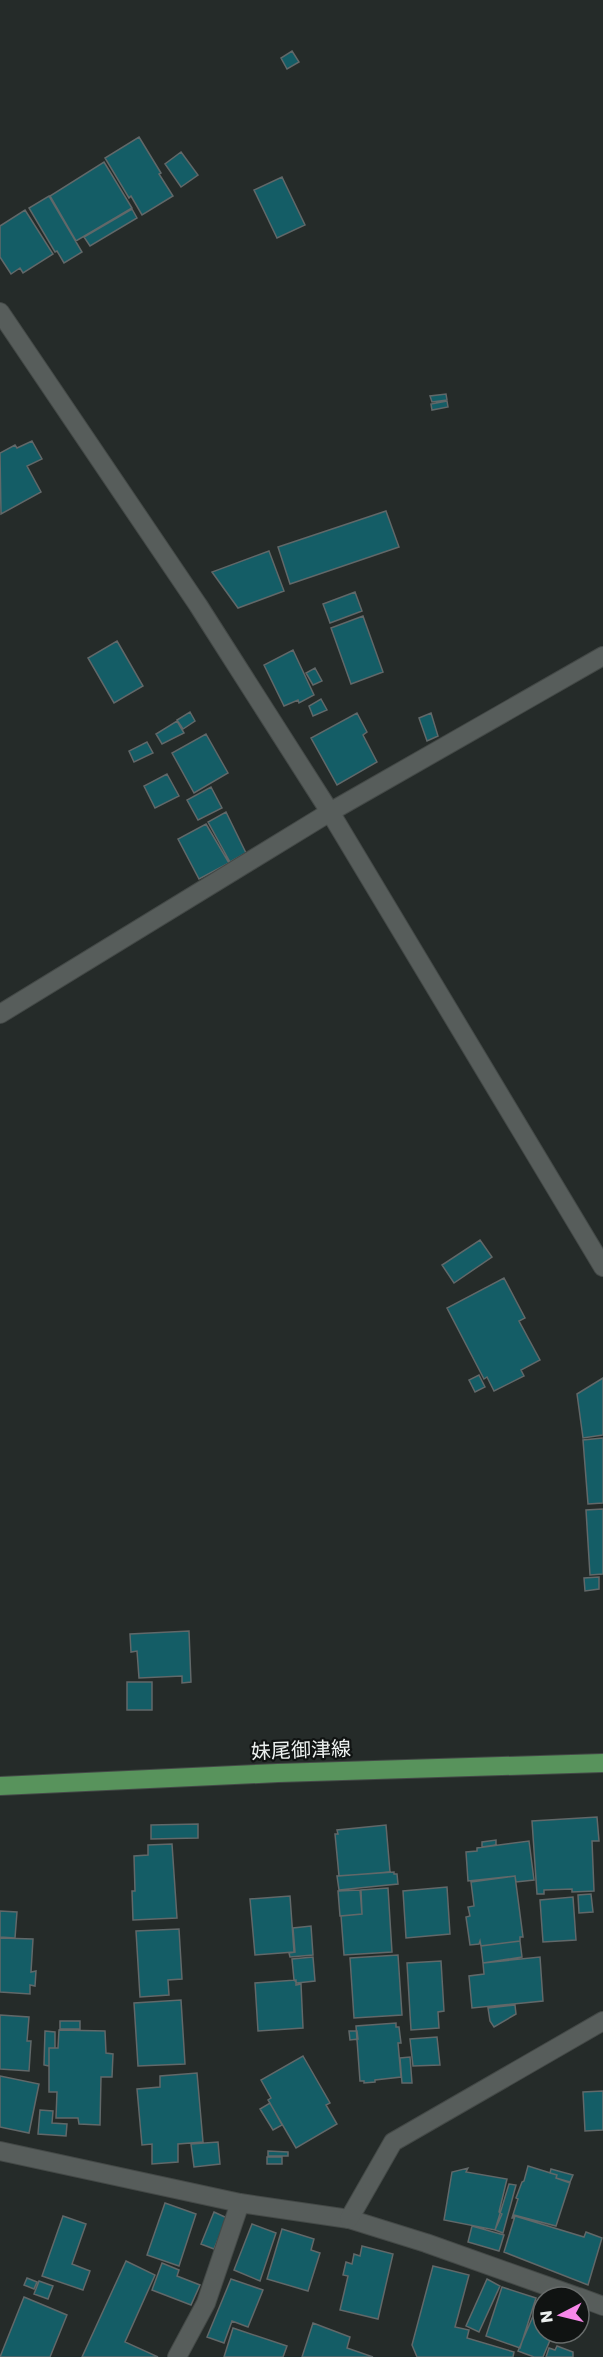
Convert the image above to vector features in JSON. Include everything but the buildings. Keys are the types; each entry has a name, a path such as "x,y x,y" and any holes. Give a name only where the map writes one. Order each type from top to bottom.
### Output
{"main road":[{"name":"妹尾御津線","path":"0,1786 278,1773 603,1763"}],"street":[{"path":"0,312 198,605 330,812 603,1267"},
{"path":"0,1014 330,812 603,656"},
{"path":"350,2219 393,2142 603,2021"},
{"path":"0,2151 240,2203 350,2219 545,2285"},
{"path":"177,2357 206,2303 240,2203"}]}
